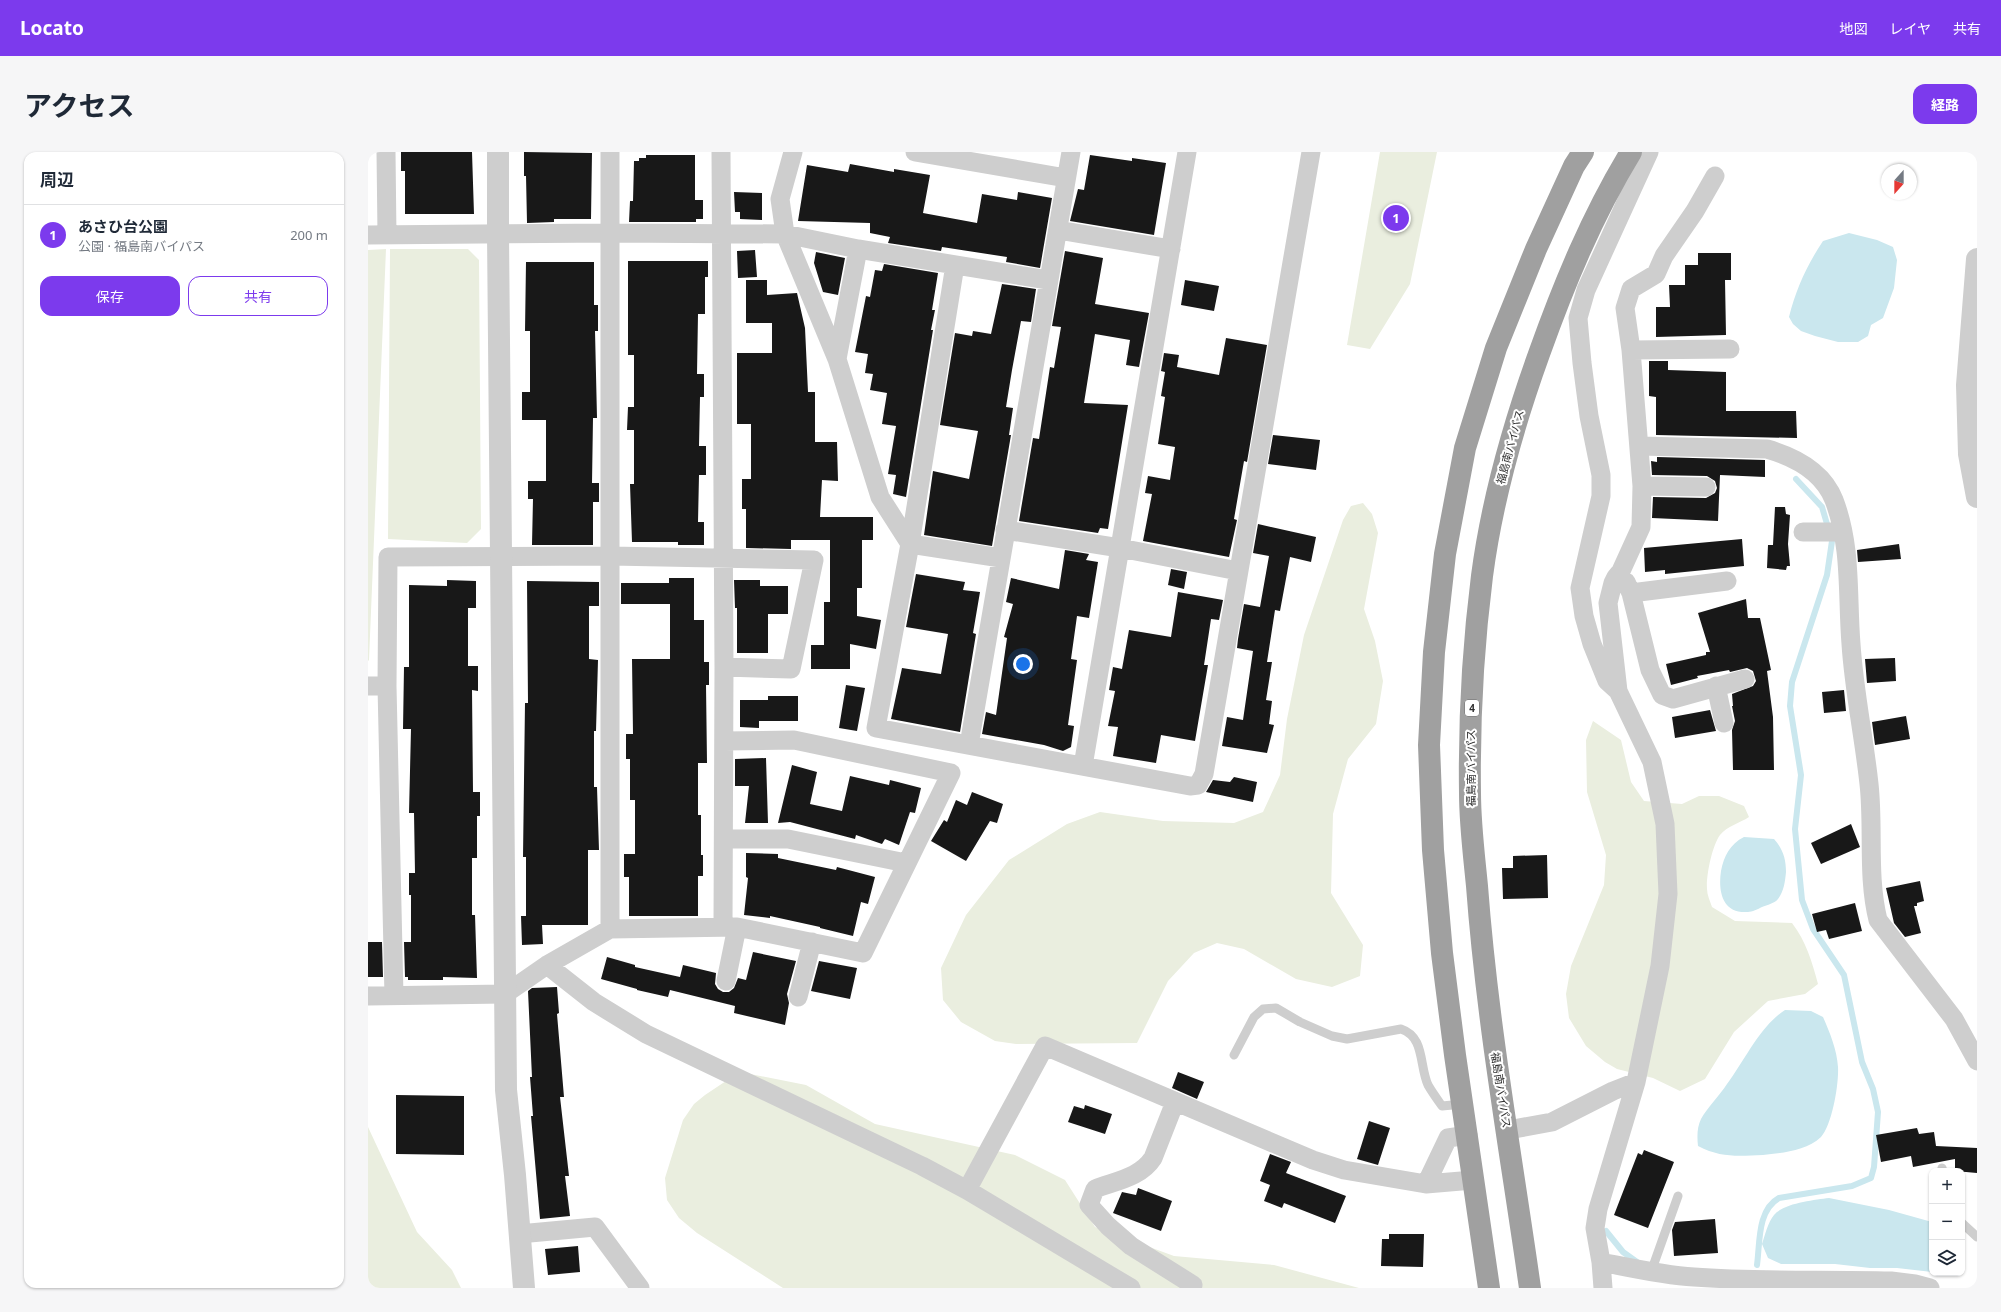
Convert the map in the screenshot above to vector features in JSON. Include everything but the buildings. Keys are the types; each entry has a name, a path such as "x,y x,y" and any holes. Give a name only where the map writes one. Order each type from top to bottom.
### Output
{"highway":[{"path":"1489,1288 1442,953 1433,850 1429,745 1434,652 1445,554 1465,448 1496,348 1536,249 1574,166 1583,152"},
{"name":"福島南バイパス","path":"1530,1288 1508,1130 1491,1023 1480,932 1470,795 1473,667 1482,574 1502,470 1527,388 1563,286 1594,219 1632,152"}],"street":[{"path":"386,152 387,236"},
{"path":"498,152 506,1090 515,1175 524,1288"},
{"path":"610,152 610,929"},
{"path":"721,152 724,838 730,926 726,981"},
{"path":"793,152 780,199 785,234 837,359 880,497 910,544 1001,558"},
{"path":"915,152 1066,178"},
{"path":"969,745 1071,152"},
{"path":"1083,766 1187,152"},
{"path":"955,265 910,544 876,728 1190,786 1198,785 1204,774 1311,152"},
{"path":"1618,691 1607,681 1592,644 1584,616 1580,588 1602,496 1601,475 1589,416 1578,318 1586,290 1649,152"},
{"path":"1602,1288 1601,1262 1595,1228 1598,1209 1636,1082 1660,966 1668,894 1666,824 1652,762 1618,691 1608,603 1613,583 1621,571 1640,527 1642,486 1631,350 1625,308 1631,289 1656,274 1664,256 1695,211 1715,176"},
{"path":"1058,230 1170,249"},
{"path":"368,235 611,233 785,234 858,249 1048,280"},
{"path":"837,359 858,249"},
{"path":"1977,259 1967,385 1969,454 1977,497"},
{"path":"1631,350 1730,349"},
{"path":"1639,446 1767,449 1782,454 1807,466 1822,480 1834,500 1847,554 1850,581 1851,643 1860,724 1869,784 1872,866 1876,913 1884,928 1912,962 1954,1019 1977,1060"},
{"path":"1642,486 1706,486"},
{"path":"1006,530 1120,548 1238,571"},
{"path":"1802,532 1842,532"},
{"path":"394,996 387,686 388,557 501,558 611,556 814,560 791,669 724,666"},
{"path":"1621,571 1631,594 1650,670 1662,696 1673,699 1745,679"},
{"path":"1631,594 1727,581"},
{"path":"368,686 387,686"},
{"path":"1716,686 1724,723"},
{"path":"368,996 505,994 547,965 610,929 730,926 863,953 951,773 794,740 724,741"},
{"path":"724,838 788,839 906,863"},
{"path":"798,997 812,942"},
{"path":"547,965 594,1002 646,1034 922,1166 967,1190 1131,1288"},
{"path":"967,1190 1045,1046 1313,1160 1344,1170 1426,1184 1473,1180"},
{"path":"1508,1130 1552,1122 1613,1091 1636,1082"},
{"path":"1175,1102 1148,1166 1136,1174 1095,1189 1089,1205 1108,1226 1131,1246 1192,1285 1190,1288"},
{"path":"1426,1184 1448,1138 1468,1135"},
{"path":"519,1234 595,1227 640,1288"},
{"path":"1601,1262 1651,1272 1692,1277 1747,1280 1891,1281 1915,1284 1930,1288"}],"lane":[{"path":"1234,1055 1254,1017 1263,1009 1276,1008 1300,1022 1325,1033 1347,1039 1401,1029 1409,1032 1419,1046 1428,1084 1442,1106 1463,1104"},
{"path":"1651,1272 1678,1196"},
{"path":"1965,1226 1977,1237"}],"shaded area":[{"path":"1380,152 1437,152 1410,284 1370,349 1347,345"},
{"path":"386,249 369,660 368,661 368,250"},
{"path":"390,249 468,249 479,260 481,529 467,543 388,539"},
{"path":"1363,503 1372,514 1378,533 1364,609 1375,641 1383,681 1376,724 1348,759 1333,814 1331,893 1363,945 1360,976 1332,987 1296,979 1244,949 1217,943 1194,953 1168,981 1137,1043 1016,1044 995,1041 961,1022 943,1000 941,968 966,915 1009,860 1067,824 1100,812 1163,821 1234,823 1263,812 1280,775 1287,719 1304,635 1343,520 1351,506"},
{"path":"1593,721 1621,740 1631,782 1644,801 1682,804 1699,796 1719,796 1744,806 1749,817 1723,832 1714,846 1707,883 1708,894 1712,907 1735,921 1792,923 1805,944 1818,984 1805,994 1768,1001 1734,1032 1705,1079 1680,1091 1653,1078 1617,1069 1605,1062 1586,1046 1569,1018 1566,994 1571,966 1604,885 1606,855 1587,792 1586,740"},
{"path":"750,1074 806,1085 875,1124 1015,1155 1065,1180 1095,1227 1174,1256 1274,1265 1359,1288 783,1288 697,1233 679,1218 667,1200 665,1178 683,1120 694,1104 705,1095 726,1081"},
{"path":"368,1127 417,1232 452,1270 461,1288 368,1288"}],"water":[{"path":"1849,233 1877,240 1893,247 1897,260 1894,288 1883,318 1871,325 1868,336 1858,342 1838,342 1801,331 1793,324 1789,317 1803,278 1823,241"},
{"path":"1744,837 1774,839 1782,850 1785,858 1786,876 1782,893 1775,902 1753,911 1739,912 1727,905 1724,900 1721,893 1720,879 1724,860 1728,851 1735,843"},
{"path":"1785,1010 1811,1011 1823,1017 1833,1042 1838,1074 1834,1104 1825,1131 1815,1142 1801,1148 1786,1152 1763,1155 1746,1156 1714,1153 1698,1146 1698,1129 1704,1115 1734,1075 1760,1034"},
{"path":"1829,1198 1889,1210 1929,1221 1929,1272 1835,1264 1781,1264 1768,1258 1762,1244 1768,1225 1774,1215 1792,1205"}],"waterway":[{"path":"1796,479 1822,507 1827,524"},
{"path":"1757,1265 1759,1238 1763,1219 1772,1203 1779,1198 1852,1186 1871,1178 1874,1167 1878,1112 1873,1089 1862,1062 1844,975 1813,929 1802,900 1795,829 1801,775 1790,706 1792,682 1827,575 1832,541"},
{"path":"1606,1231 1623,1252 1637,1262"}],"place":[{"name":"あさひ台公園","path":"1396,218"}]}
